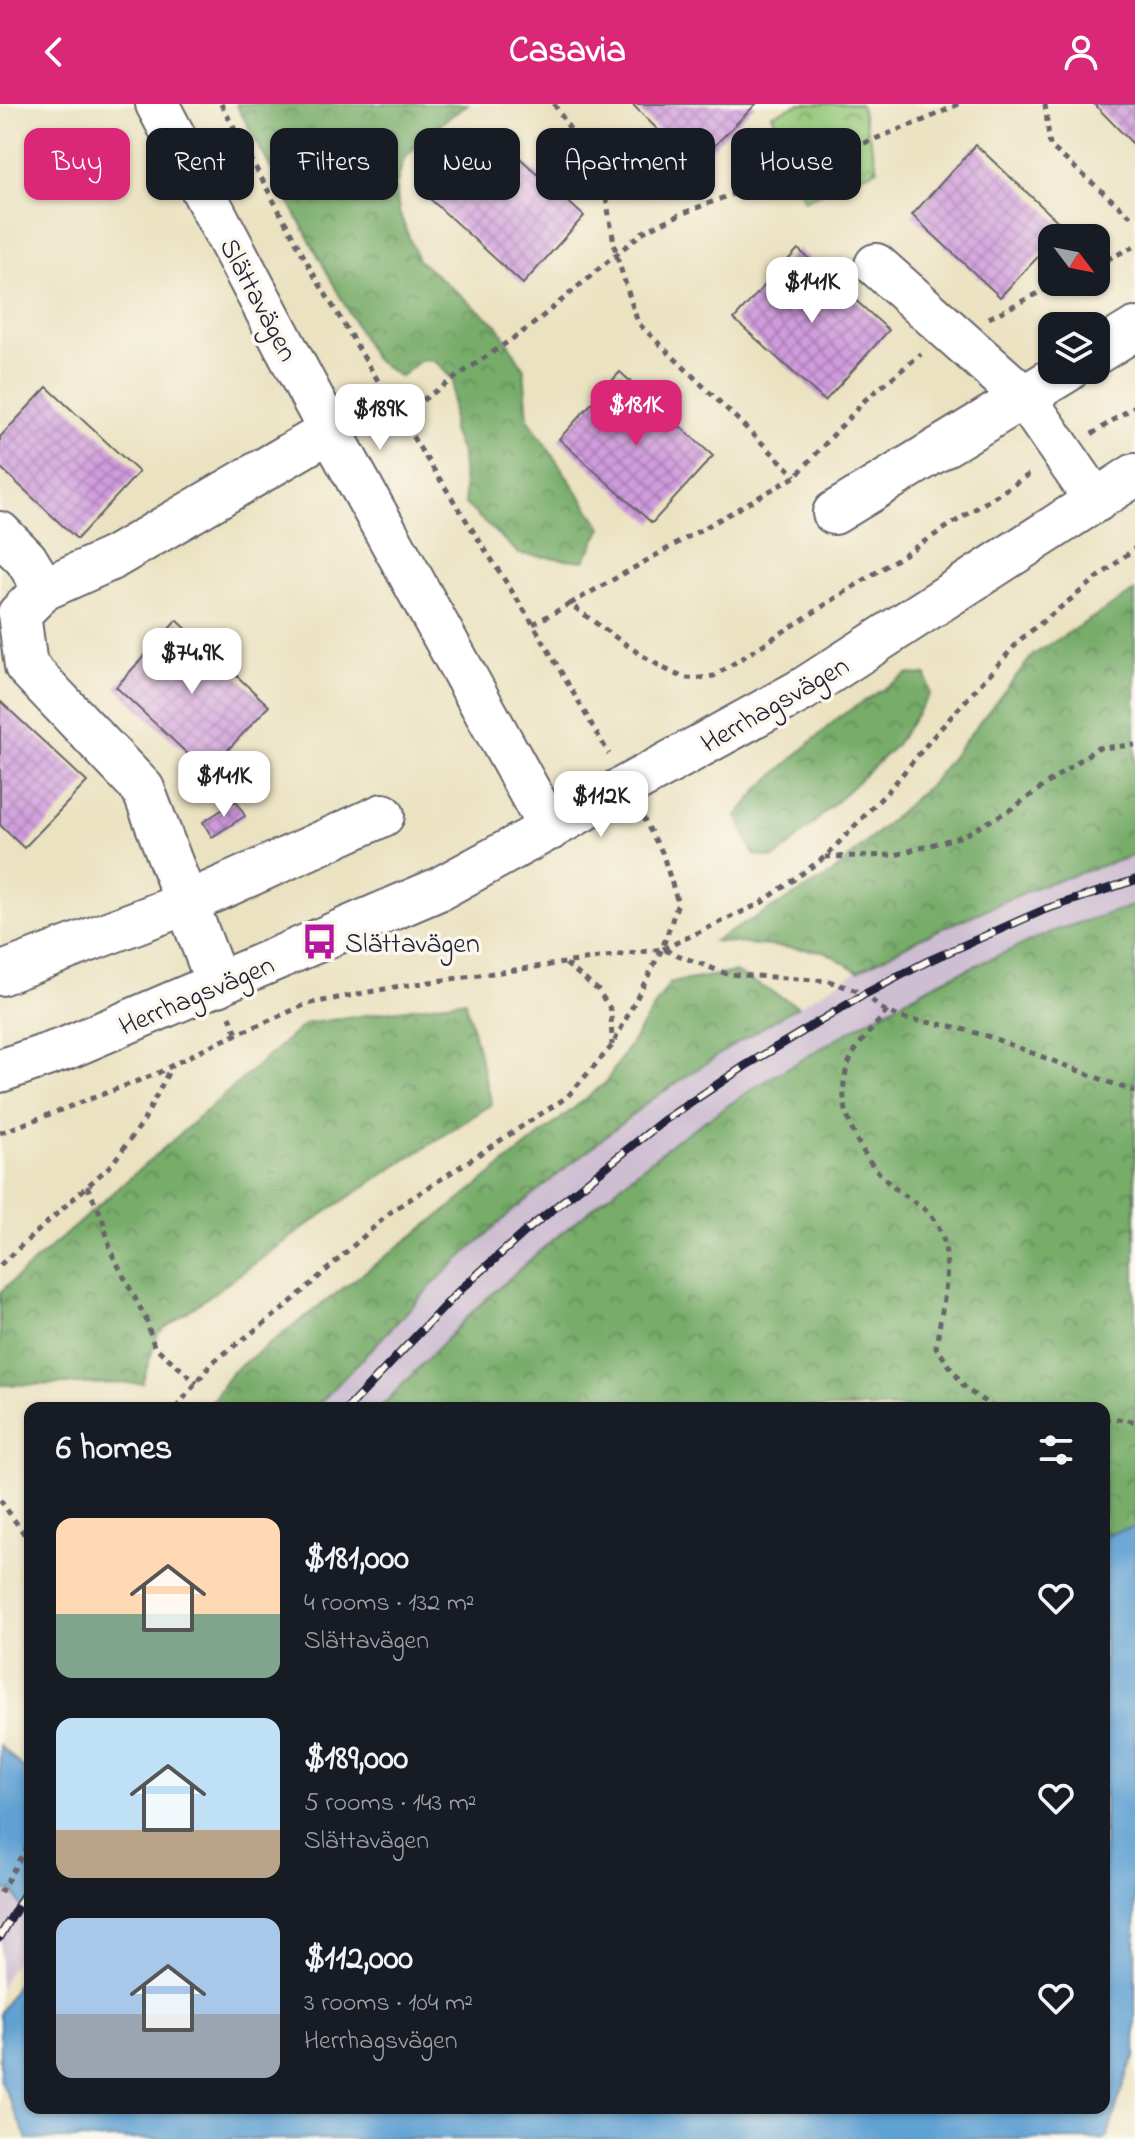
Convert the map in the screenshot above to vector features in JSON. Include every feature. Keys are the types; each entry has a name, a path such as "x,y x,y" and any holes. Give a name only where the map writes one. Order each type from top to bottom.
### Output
{"street":[{"name":"Slättavägen","path":"157,104 336,442 550,829"},
{"path":"876,265 1024,397 1096,501"},
{"path":"1110,344 1135,329"},
{"path":"834,513 1045,384"},
{"path":"21,607 336,442"},
{"name":"Herrhagsvägen","path":"0,1071 67,1048 439,889 802,690 1135,475"},
{"path":"0,533 26,559 21,607 26,666 143,789 218,985"},
{"path":"0,974 187,903 383,815"}],"path":[{"path":"221,104 314,275 533,624 609,754"},
{"path":"554,104 603,181 616,254 638,323 796,476"},
{"path":"336,442 401,416 531,326 643,232 681,214 959,104"},
{"path":"1045,104 1050,146 1135,220"},
{"path":"1110,258 1135,246"},
{"path":"533,624 796,476 865,400 948,332 986,320 1038,293"},
{"path":"570,604 668,670 688,678 714,676 1135,406"},
{"path":"0,1133 156,1074 307,1004 395,987 662,949 761,903 825,857 891,788 1021,639 1135,548"},
{"path":"825,857 895,855 963,836 1013,808 1097,748 1135,745"},
{"path":"181,1402 213,1362 283,1309 392,1211 567,1097 612,1046 662,949 678,903 662,852 642,816"},
{"path":"662,949 727,974 829,981 865,994 901,1018 951,1026 990,1037 1135,1092"},
{"path":"566,964 598,990 611,1010 612,1046"},
{"path":"887,1011 853,1056 846,1072 844,1095 854,1135 874,1170 898,1192 927,1210 938,1225 947,1265 936,1347 966,1389 985,1402"},
{"path":"0,1265 112,1164 143,1122 172,1065"},
{"path":"87,1186 102,1217 111,1252 146,1319 154,1346 197,1383"},
{"path":"1110,1420 1135,1422"},
{"path":"0,1500 24,1534"},
{"path":"0,1893 24,1851"}],"shaded area":[{"path":"1135,855 1135,905 1054,931 938,982 757,1086 676,1140 543,1248 474,1310 386,1402 321,1402 441,1276 511,1212 648,1102 732,1046 854,973 918,939 1037,887"},
{"path":"24,1847 24,1944 0,1988 0,1889"}],"green space":[{"path":"236,104 468,104 435,128 414,128 414,149 404,159 398,178 398,128 270,128 270,167 254,137 254,128 249,128"},
{"path":"799,104 860,104 878,169 861,176 861,128 777,128 772,114"},
{"path":"288,200 398,200 399,212 418,260 497,325 524,369 528,419 602,528 584,561 519,554 465,504 462,455 452,431 453,380 435,361 421,360 400,377 374,359"},
{"path":"1135,591 1135,855 1037,887 918,939 858,971 824,951 714,941 832,874 932,782 1033,655"},
{"path":"907,674 926,675 930,694 895,746 783,852 773,858 754,855 737,816 761,787 839,717"},
{"path":"1135,905 1135,1527 1110,1533 1110,1402 386,1402 474,1310 543,1248 676,1140 757,1086 877,1015 938,982 1054,931"},
{"path":"735,972 798,1006 648,1102 511,1212 441,1276 321,1402 211,1402 232,1372 451,1207 605,1083 670,983"},
{"path":"465,1000 492,1104 329,1210 158,1333 142,1383 0,1385 0,1292 305,1024"}],"water":[{"path":"1135,1527 1135,2057 1129,2067 1107,2139 27,2139 0,2079 0,2014 24,1971 24,2114 1110,2114 1110,1533"},
{"path":"0,1745 24,1769 24,1913 13,1891 0,1891"}],"building":[{"path":"632,104 756,104 715,145 715,128 656,128"},
{"path":"1094,104 1135,104 1135,146"},
{"path":"976,145 1061,224 1038,224 1038,257 1000,297 912,215"},
{"path":"520,158 536,173 536,200 566,200 584,216 523,284 431,200 520,200"},
{"path":"798,249 889,330 825,401 734,319"},
{"path":"620,372 713,456 652,523 559,439"},
{"path":"47,387 139,472 77,539 0,467 0,437"},
{"path":"177,620 269,706 207,772 116,687"},
{"path":"0,701 87,782 24,848 0,825"},
{"path":"236,801 245,816 212,837 203,822"}],"railway":[{"path":"354,1402 457,1293 527,1230 663,1121 745,1066 865,994 928,961 1046,909 1135,880"},
{"path":"0,1937 24,1895"}],"place":[{"name":"Slättavägen","path":"319,942"}]}
